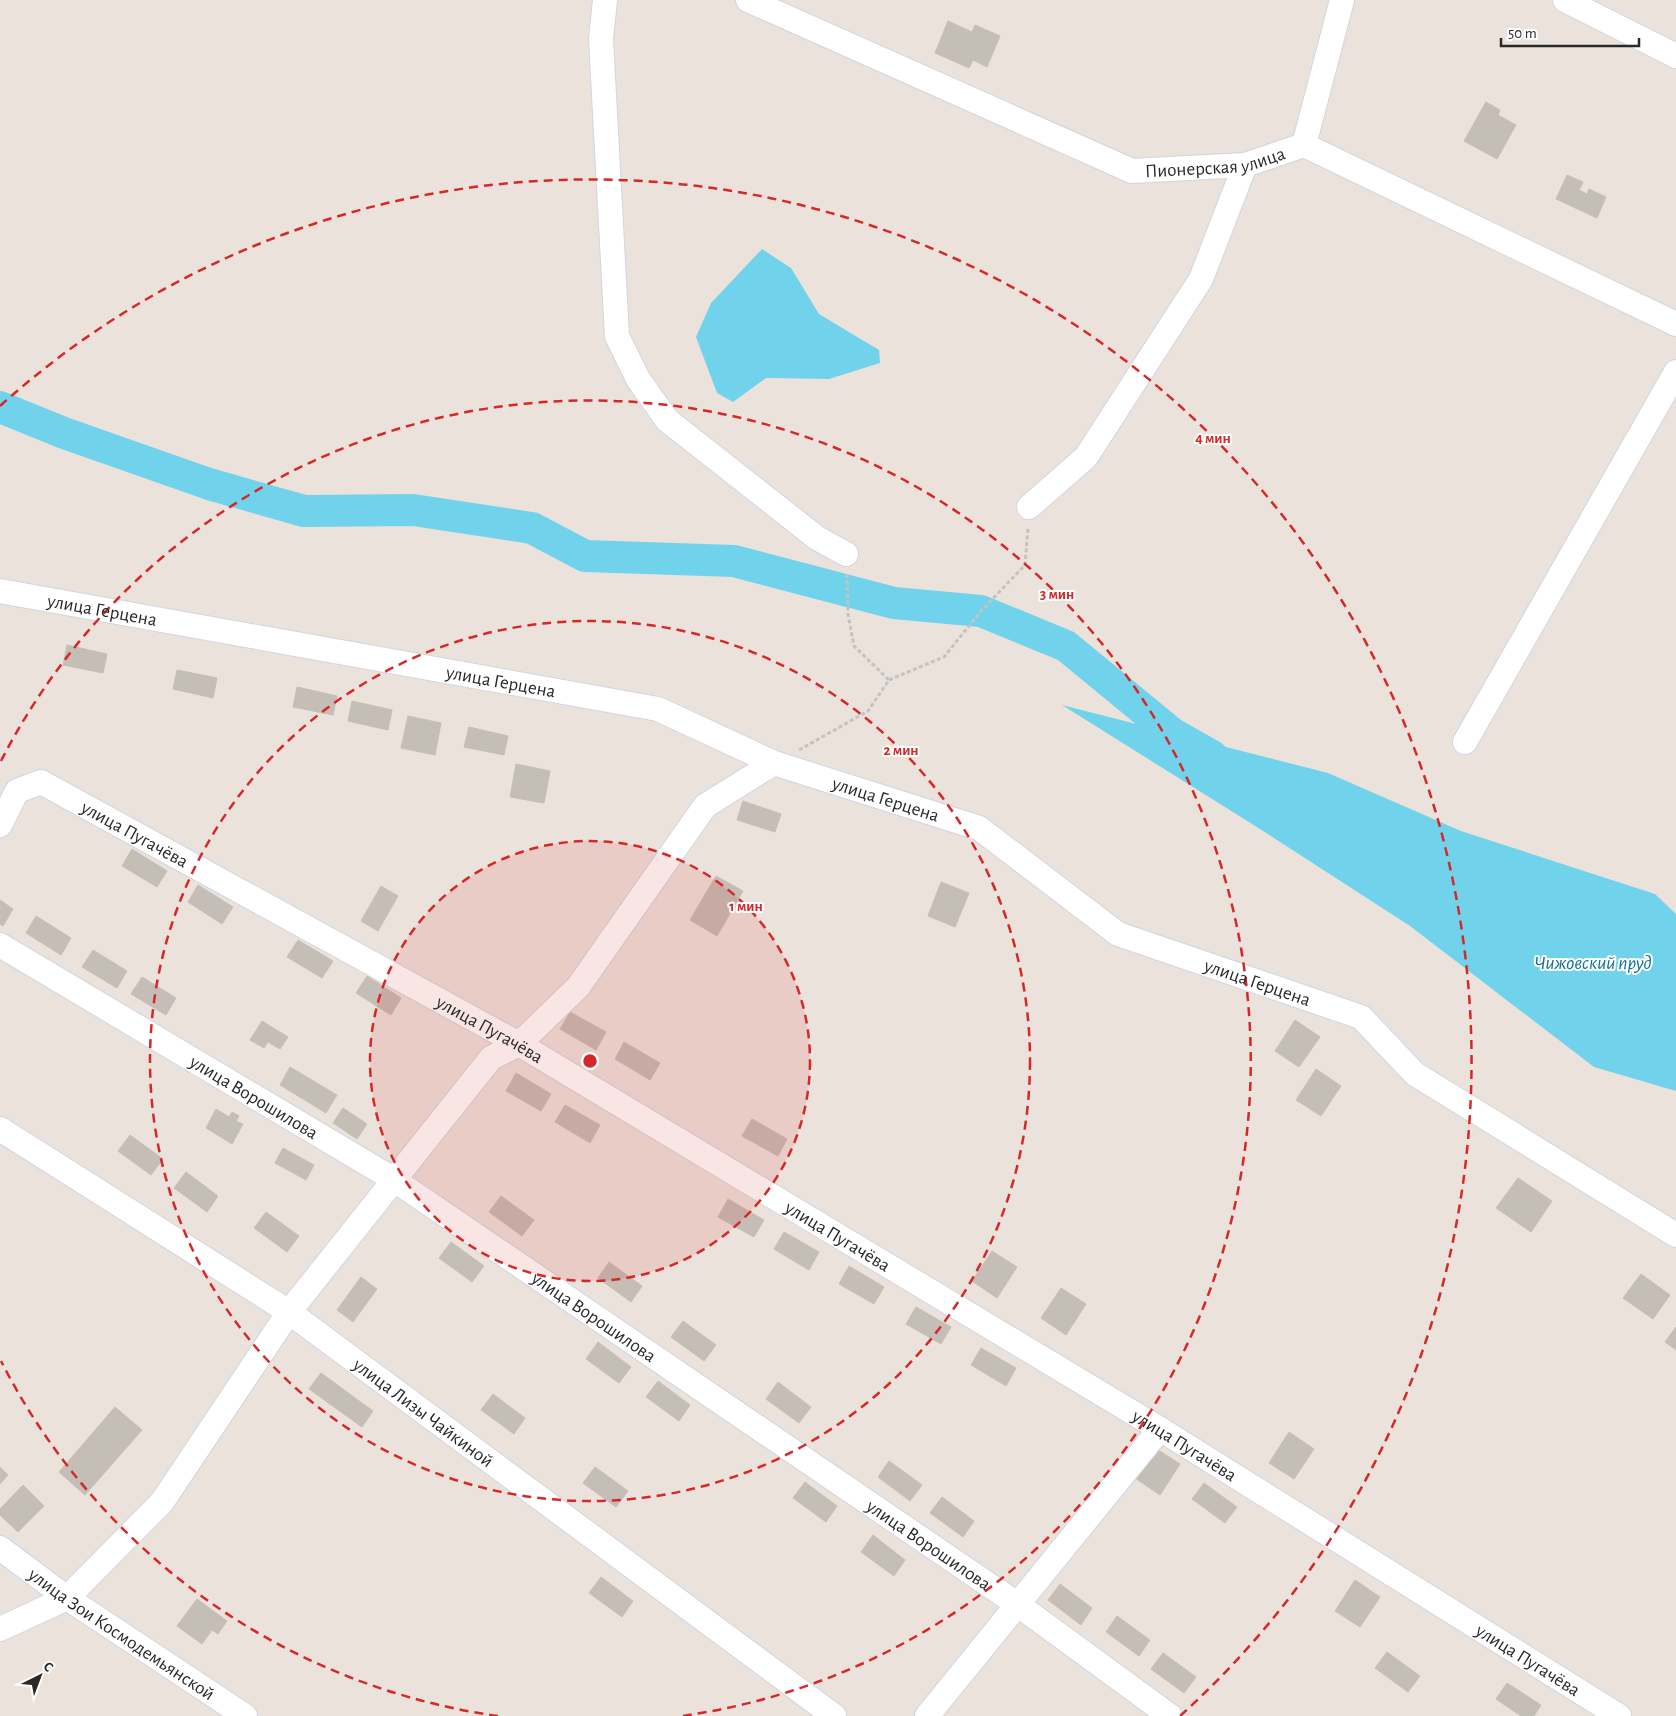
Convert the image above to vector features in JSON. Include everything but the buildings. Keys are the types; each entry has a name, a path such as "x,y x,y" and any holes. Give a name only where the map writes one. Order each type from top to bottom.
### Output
{"street":[{"path":"605,0 601,40 617,336 638,379 667,420 818,538 846,554"},
{"name":"Пионерская улица","path":"748,0 1132,171 1245,166 1304,145 1676,324"},
{"path":"1565,0 1676,56"},
{"path":"1304,145 1334,2"},
{"path":"1030,507 1086,457 1202,279 1245,166"},
{"path":"1464,742 1676,372"},
{"name":"улица Герцена","path":"0,591 658,709 774,763 979,828 1118,934 1361,1016 1415,1074 1676,1235"},
{"path":"0,1629 67,1598 162,1502 289,1312 492,1058 519,1044 578,987 704,806 774,763"},
{"name":"улица Пугачёва","path":"0,826 17,792 41,782 519,1044 1160,1429 1619,1716"},
{"name":"улица Ворошилова","path":"0,945 394,1179 1017,1604 1143,1708 1170,1716"},
{"name":"улица Лизы Чайкиной","path":"0,1129 289,1312 834,1716"},
{"path":"927,1716 1160,1429"},
{"name":"улица Зои Космодемьянской","path":"0,1548 67,1598 245,1716"}],"path":[{"path":"774,763 868,711 889,680 944,657 981,611 1024,565 1030,507"},
{"path":"846,554 848,614 854,646 889,680"}],"water":[{"path":"762,249 791,268 819,314 879,350 880,363 829,379 766,378 733,402 717,393 696,337 711,303"},
{"name":"Чижовский пруд","path":"1062,705 1328,773 1461,831 1655,894 1676,914 1676,1091 1594,1067 1410,926"}],"waterway":[{"path":"0,407 64,433 209,484 304,511 413,510 532,528 585,556 734,561 894,603 981,611 1066,646 1173,734 1212,756"}]}
